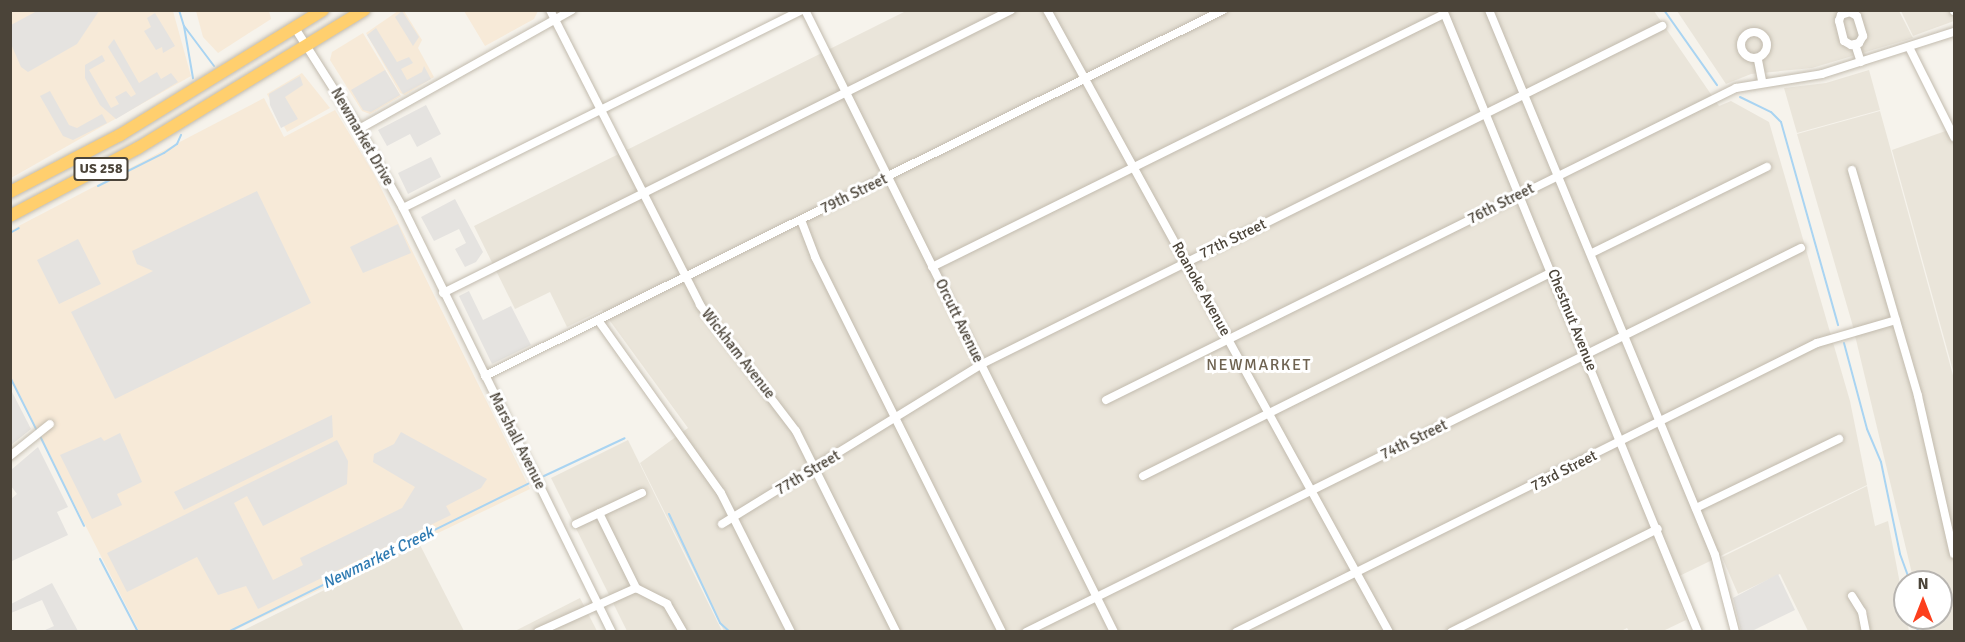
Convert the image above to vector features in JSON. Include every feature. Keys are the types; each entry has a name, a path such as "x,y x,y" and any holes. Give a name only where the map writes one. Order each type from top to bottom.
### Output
{"highway":[{"name":"US 258","path":"10,192 178,101 323,10"},
{"name":"US 258","path":"10,216 189,118 364,10"}],"street":[{"name":"Wickham Avenue","path":"550,10 603,109 685,277 721,336 780,406 816,470 896,632"},
{"path":"359,129 572,10"},
{"path":"403,208 803,10"},
{"name":"Orcutt Avenue","path":"803,10 1114,632"},
{"path":"443,293 1011,10"},
{"name":"Roanoke Avenue","path":"1047,10 1389,632"},
{"name":"79th Street","path":"485,376 1223,10"},
{"path":"1489,10 1592,253 1696,508 1720,573 1735,632"},
{"path":"932,267 1443,12"},
{"name":"Chestnut Avenue","path":"1443,12 1658,529 1698,632"},
{"name":"77th Street","path":"722,524 816,470 980,365 1662,26"},
{"name":"Newmarket Drive","path":"295,28 308,45 359,129 403,208 423,250"},
{"name":"76th Street","path":"1106,400 1728,91 1761,81 1812,76 1954,32"},
{"path":"1855,44 1861,62"},
{"path":"1909,47 1954,137"},
{"path":"1758,60 1761,81"},
{"path":"1592,253 1767,167"},
{"path":"1852,170 1896,320 1954,554"},
{"path":"801,220 815,257 1002,632"},
{"name":"74th Street","path":"1026,632 1801,248"},
{"name":"Marshall Avenue","path":"423,250 612,632"},
{"path":"1143,476 1552,272"},
{"path":"598,320 721,493 791,632"},
{"name":"73rd Street","path":"1236,632 1817,343 1896,320"},
{"path":"10,456 50,424"},
{"path":"1696,508 1839,439"},
{"path":"576,524 642,493"},
{"path":"599,513 636,588 667,604 682,632"},
{"path":"1451,632 1658,529"},
{"path":"538,632 598,603 636,588"},
{"path":"1852,596 1862,612 1866,632"}],"shaded area":[{"path":"538,10 534,19 485,46 464,11"},
{"path":"11,11 173,11 191,76 11,178"},
{"path":"37,11 99,11 77,44 28,72 21,67 11,44 11,25"},
{"path":"196,11 269,11 271,19 218,53 203,37"},
{"path":"398,11 404,11 422,40 418,48 434,77 405,95 400,93 366,33"},
{"path":"402,11 419,37 413,46 395,17"},
{"path":"906,11 1654,11 1719,106 1731,101 1769,122 1850,401 1867,485 1671,580 1686,620 1663,631 1629,631 1627,628 1619,632 724,631 640,463 688,428 602,310 567,327 550,292 515,309 474,226"},
{"path":"1677,11 1899,11 1913,38 1812,68 1751,74 1726,84"},
{"path":"1901,11 1954,11 1954,21 1913,36"},
{"path":"155,13 175,46 163,53 162,47 156,50 144,31 151,27 147,18"},
{"path":"376,28 397,62 409,57 413,63 401,69 407,80 422,72 424,66 431,79 403,94 367,35"},
{"path":"363,33 401,96 370,114 362,111 330,60 332,52"},
{"path":"114,39 139,83 157,72 161,79 171,73 178,82 116,119 100,105 85,78 85,65 102,55 105,61 89,70 111,108 119,104 115,97 126,91 131,97 136,94 108,47"},
{"path":"385,70 400,95 371,112 363,110 351,90"},
{"path":"1869,70 1880,110 1797,133 1784,88 1826,83"},
{"path":"302,73 330,108 287,132 267,94"},
{"path":"300,76 303,85 285,97 298,119 281,128 270,105 269,94"},
{"path":"50,91 69,125 77,128 102,114 107,123 73,140 63,136 40,96"},
{"path":"264,98 284,137 335,110 374,174 530,489 233,631 139,631 11,379 11,230"},
{"path":"426,105 441,134 417,147 410,134 387,146 378,130"},
{"path":"1880,111 1954,379 1954,631 1925,631 1953,630 1953,570 1911,570 1852,323 1797,134"},
{"path":"1954,128 1954,374 1892,150"},
{"path":"431,157 441,177 408,194 398,173"},
{"path":"257,191 311,303 115,399 71,312 153,271 137,264 132,251"},
{"path":"455,199 483,252 476,262 465,267 455,249 466,243 459,229 434,241 421,217"},
{"path":"398,224 411,253 363,273 350,247"},
{"path":"78,239 101,284 59,304 37,260"},
{"path":"469,291 483,320 511,306 531,345 492,364 459,296"},
{"path":"10,388 31,429 11,445 10,445"},
{"path":"332,415 333,437 184,510 174,492"},
{"path":"401,432 487,479 481,488 446,506 451,515 258,609 246,586 218,595 197,557 127,592 107,553 337,440 348,461 347,484 263,526 247,496 234,503 273,580 303,565 300,558 402,508 415,487 373,462 374,454 394,444"},
{"path":"120,433 142,482 117,494 122,505 92,519 60,455 101,437 104,441"},
{"path":"628,440 722,631 627,631 551,478"},
{"path":"38,447 68,507 57,512 68,535 12,561 11,499 17,494 11,486 11,470"},
{"path":"1867,486 1875,526 1888,521 1897,570 1893,570 1893,630 1909,631 1808,631 1780,574 1738,594 1722,557"},
{"path":"419,543 464,631 240,632"},
{"path":"1778,574 1795,610 1752,631 1741,631 1733,598"},
{"path":"52,583 78,631 43,631 54,626 42,600 11,613 11,604"},
{"path":"580,598 597,631 513,632"}],"waterway":[{"path":"179,10 184,26 214,66"},
{"path":"1664,10 1717,85"},
{"name":"Newmarket Creek","path":"184,26 193,78"},
{"path":"1740,97 1771,112 1781,122 1838,325"},
{"name":"Newmarket Creek","path":"98,186 164,153 177,144 181,135"},
{"name":"Newmarket Creek","path":"10,233 19,228"},
{"path":"1844,343 1867,429 1881,462 1900,554 1906,570"},
{"name":"Newmarket Creek","path":"10,377 37,431"},
{"name":"Newmarket Creek","path":"40,436 84,526"},
{"name":"Newmarket Creek","path":"544,476 625,438"},
{"name":"Newmarket Creek","path":"228,632 528,484"},
{"name":"Newmarket Creek","path":"669,514 720,623 730,632"},
{"name":"Newmarket Creek","path":"100,559 138,632"}],"district":[{"name":"NEWMARKET","path":"1259,365"}]}
